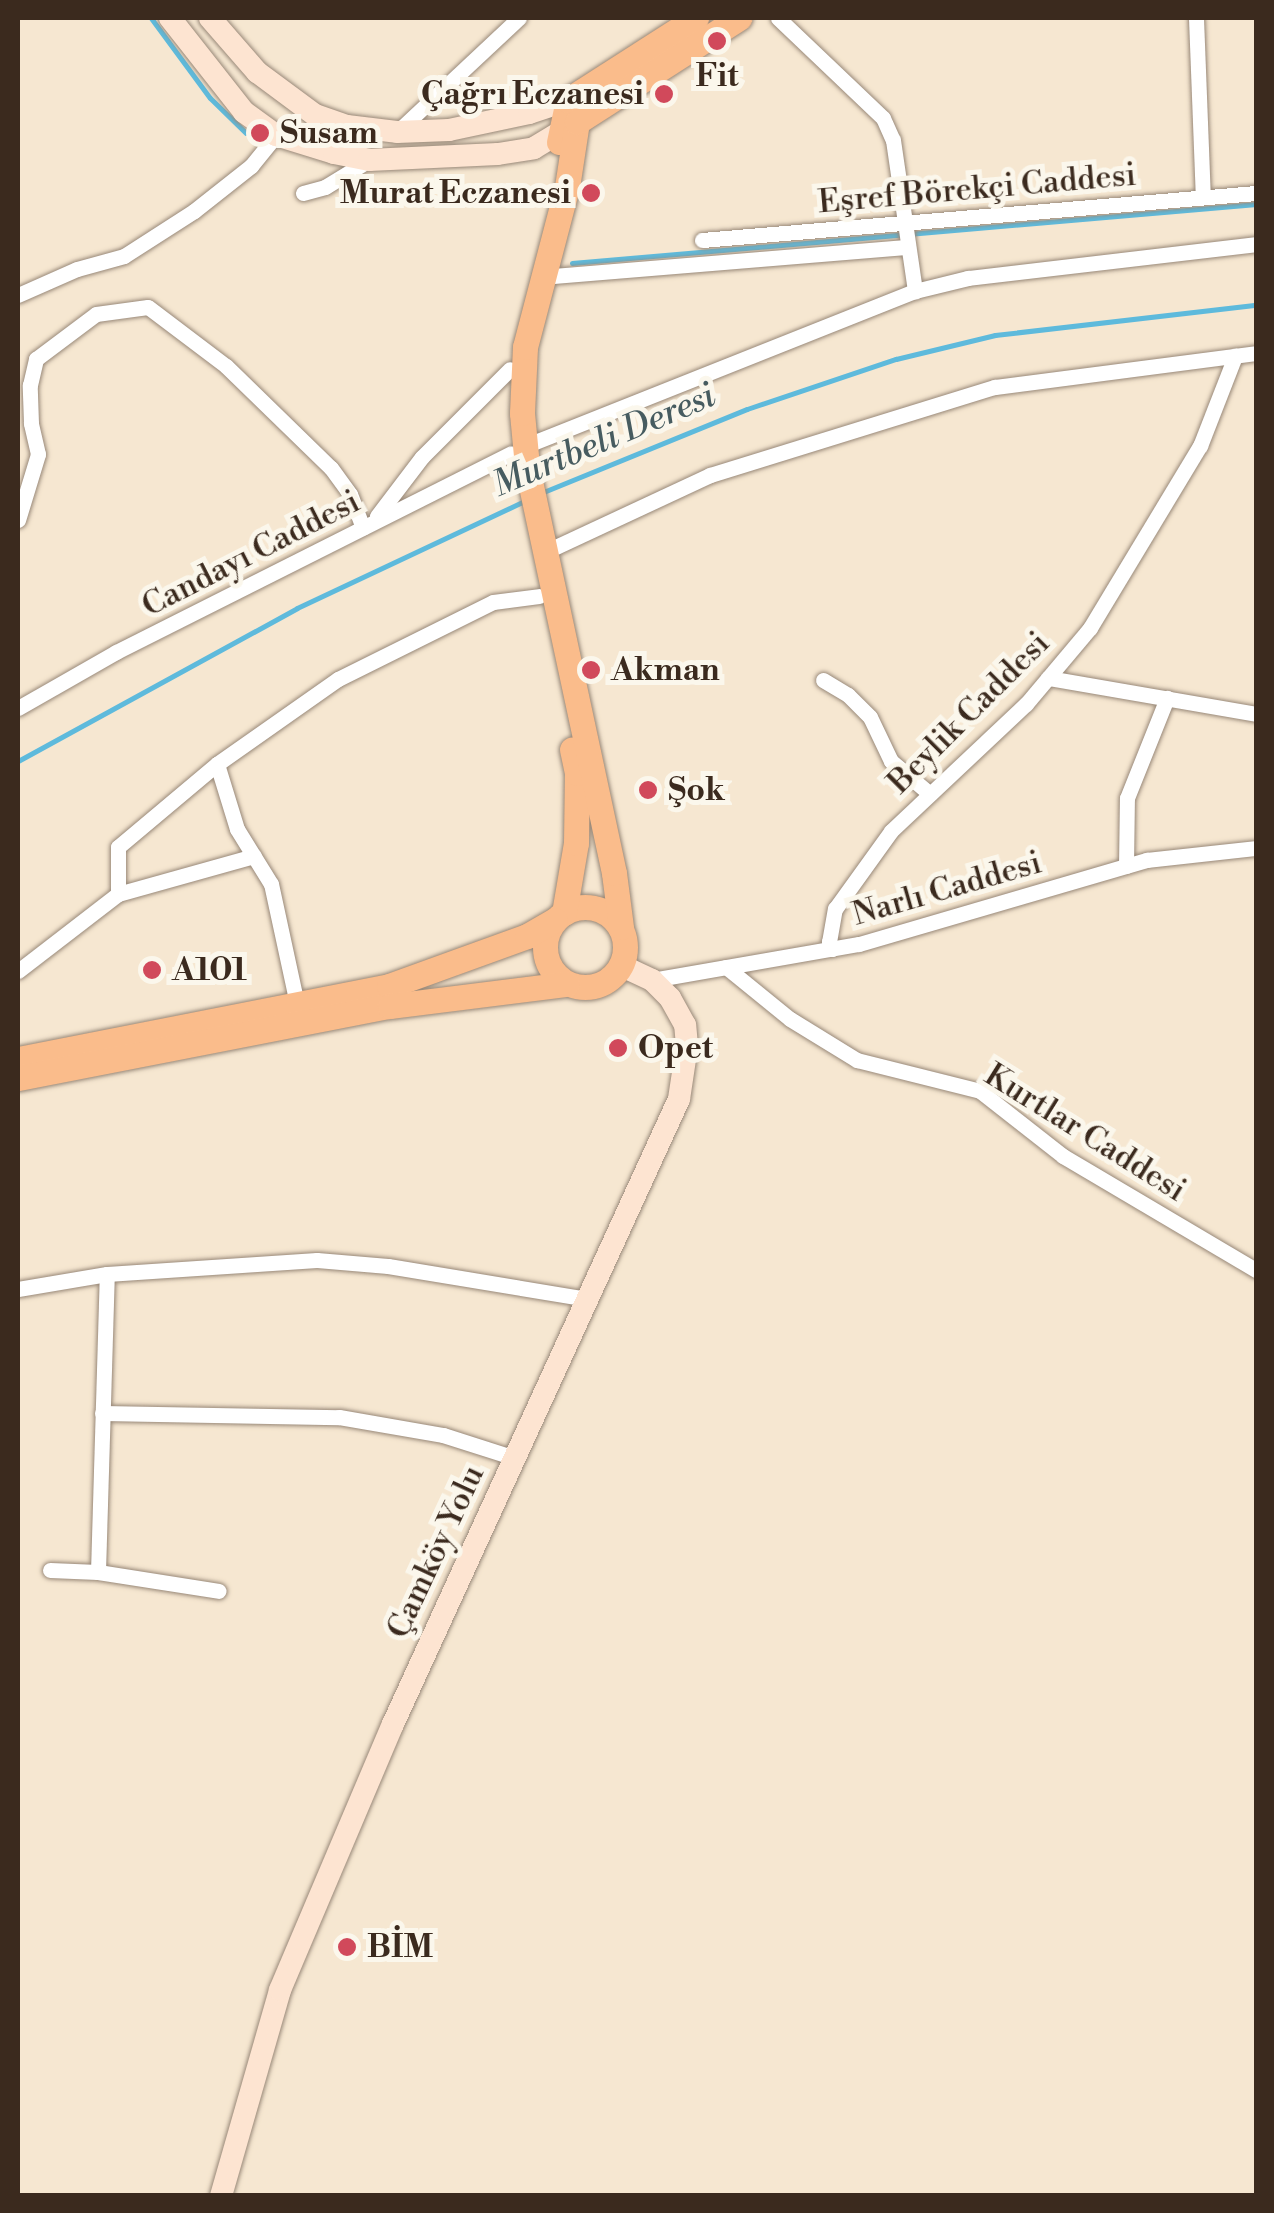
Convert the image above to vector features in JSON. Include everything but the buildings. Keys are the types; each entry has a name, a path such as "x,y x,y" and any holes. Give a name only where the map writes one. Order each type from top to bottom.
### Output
{"main road":[{"path":"170,18 244,112 276,135 369,160 422,160 524,150 569,118 683,21"},
{"path":"210,18 257,72 316,115 347,126 396,132 448,130 540,110 569,118"},
{"path":"18,1078 390,1006 567,984 592,988 614,976 622,966 626,953 614,873 538,556 519,458 510,369 519,309 569,118 740,18"},
{"path":"519,458 525,347 572,159 569,118"},
{"path":"538,556 539,596 577,773 576,843 560,916 548,931 545,954 549,966 567,984"},
{"path":"18,1059 389,986 527,936 576,908 602,910 620,927"},
{"name":"Çamköy Yolu","path":"221,2196 280,1990 394,1724 679,1099 687,1046 685,1026 670,998 652,980 622,966"}],"street":[{"path":"396,132 519,18"},
{"path":"778,18 882,118 893,140 916,292"},
{"path":"1196,18 1203,197"},
{"path":"18,295 77,268 124,256 194,211 251,166 276,135"},
{"path":"302,193 325,187 369,160"},
{"name":"Eşref Börekçi Caddesi","path":"540,277 1256,193"},
{"name":"Eşref Börekçi Caddesi","path":"702,240 905,234"},
{"name":"Candayı Caddesi","path":"18,708 116,652 363,528 519,458 916,292 968,278 1256,244"},
{"path":"18,520 38,454 30,422 30,384 36,359 96,314 148,307 226,366 331,468 350,494 363,528 385,509 422,457 510,369"},
{"path":"538,556 710,475 995,386 1256,354"},
{"name":"Beylik Caddesi","path":"832,949 828,942 835,909 891,831 1048,678 1090,628 1200,446 1235,356"},
{"path":"118,894 118,847 218,764 338,680 493,602 539,596"},
{"path":"1048,678 1256,714"},
{"path":"823,680 848,695 870,716 891,760 930,794"},
{"path":"1126,866 1127,798 1167,698"},
{"path":"218,764 238,829 270,884 297,1004"},
{"name":"Narlı Caddesi","path":"652,980 893,936 1168,856 1256,848"},
{"path":"18,969 118,894 254,856"},
{"name":"Kurtlar Caddesi","path":"726,967 790,1019 858,1060 980,1092 1063,1156 1256,1270"},
{"path":"18,1289 107,1274 317,1260 388,1266 588,1299"},
{"path":"98,1572 107,1274"},
{"path":"102,1413 340,1418 443,1435 515,1458"},
{"path":"50,1570 98,1572 219,1592"}],"waterway":[{"path":"151,18 210,98 246,133"},
{"path":"572,263 1256,204"},
{"name":"Murtbeli Deresi","path":"541,493 747,409 896,359 995,335 1256,305"},
{"name":"Murtbeli Deresi","path":"18,761 297,608 526,500"}],"place":[{"name":"Fit","path":"717,41"},
{"name":"Çağrı Eczanesi","path":"664,94"},
{"name":"Susam","path":"260,133"},
{"name":"Murat Eczanesi","path":"591,193"},
{"name":"Akman","path":"591,670"},
{"name":"Şok","path":"648,790"},
{"name":"A101","path":"152,970"},
{"name":"Opet","path":"618,1048"},
{"name":"BİM","path":"347,1947"}]}
